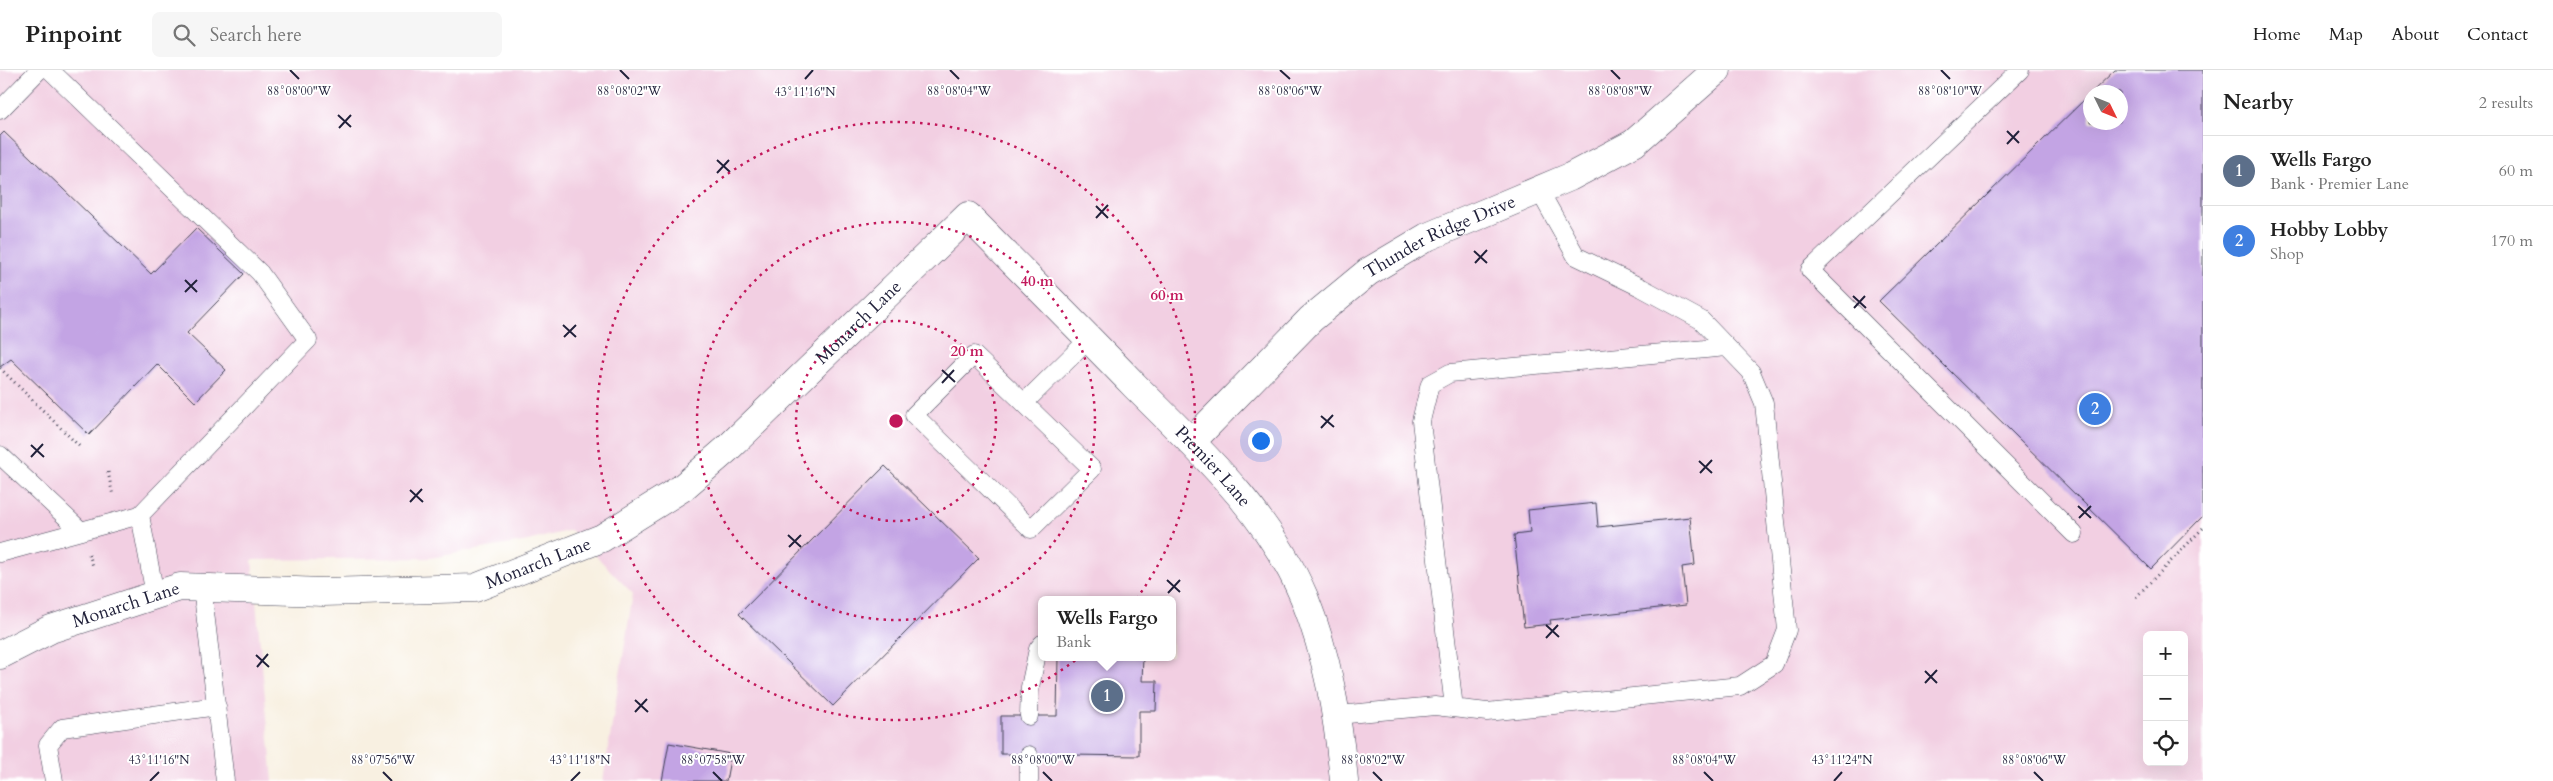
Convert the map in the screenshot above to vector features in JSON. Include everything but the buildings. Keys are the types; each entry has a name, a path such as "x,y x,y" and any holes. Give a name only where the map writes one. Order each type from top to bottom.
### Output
{"street":[{"name":"Thunder Ridge Drive","path":"1191,442 1312,319 1368,272 1427,237 1539,190 1634,143 1717,70"},
{"name":"Premier Lane","path":"968,216 1236,488 1280,550 1303,596 1324,654 1337,714 1344,781"},
{"name":"Monarch Lane","path":"0,655 51,630 180,587 323,592 475,588 602,538 682,488 727,449 968,216"}],"lane":[{"path":"0,110 39,70"},
{"path":"0,553 140,515 308,340 260,273 50,70"},
{"path":"2020,70 1810,270 2074,534"},
{"path":"1337,714 1435,706 1487,712 1740,686 1774,664 1786,630 1764,403 1751,372 1701,320 1642,288 1576,256 1539,190"},
{"path":"1024,403 1089,338"},
{"path":"1454,708 1421,421 1430,384 1450,373 1727,348"},
{"path":"974,355 1024,403 1092,469 1032,529 914,415 974,355"},
{"path":"0,455 81,531"},
{"path":"140,515 155,594"},
{"path":"202,587 225,781"},
{"path":"1029,716 1030,687 1038,650"},
{"path":"54,781 48,745 62,728 217,706"},
{"path":"1029,755 1029,781"}],"path":[{"path":"0,368 79,446"},
{"path":"108,472 114,499"},
{"path":"2136,597 2203,528"}],"shaded area":[{"path":"0,70 2203,70 2203,781 603,781 633,594 571,530 528,541 430,558 252,560 273,781 0,781"}],"place":[{"name":"Hobby Lobby","path":"2095,409"},
{"name":"Wells Fargo","path":"1107,696"}]}
